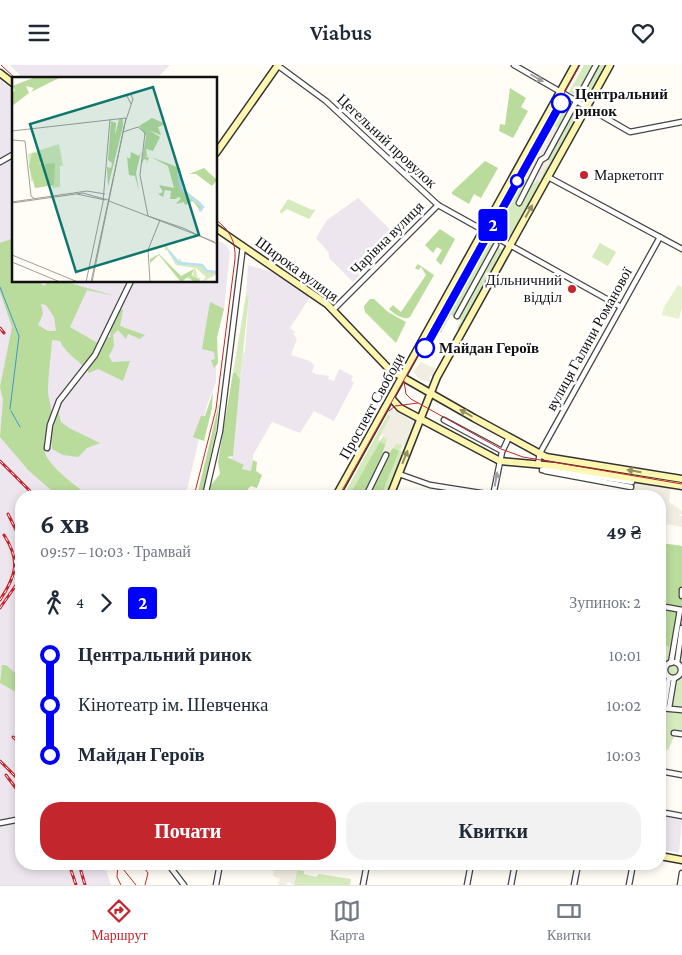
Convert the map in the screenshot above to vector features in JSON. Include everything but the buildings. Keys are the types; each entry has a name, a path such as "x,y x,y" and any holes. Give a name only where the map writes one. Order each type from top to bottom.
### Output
{"main road":[{"path":"218,150 278,65"},
{"name":"Проспект Свободи","path":"339,490 575,65"},
{"path":"392,490 430,391 610,65"},
{"path":"0,73 12,82"},
{"name":"Широка вулиця","path":"218,229 333,310 390,370 546,457 682,479"},
{"path":"391,398 400,408 500,461 538,464 682,486"},
{"path":"666,857 682,859"}],"street":[{"name":"Цегельний провулок","path":"278,65 326,101 438,205 621,307"},
{"path":"514,65 630,132 682,122"},
{"path":"519,203 541,160 546,157 596,65"},
{"path":"0,162 12,155"},
{"path":"548,177 682,249"},
{"name":"Чарівна вулиця","path":"333,310 438,205"},
{"name":"вулиця Галини Романової","path":"538,464 540,453 660,237"},
{"path":"457,316 496,245"},
{"path":"206,490 220,431 243,246"},
{"path":"47,448 50,425 59,401 95,355 131,283"},
{"path":"444,419 502,451"},
{"path":"494,490 502,451 509,437"},
{"path":"369,490 386,455"},
{"path":"542,470 555,470 631,484 542,470"},
{"path":"399,473 430,485 462,490"},
{"path":"666,607 681,610 674,663 681,672 672,678 666,704"},
{"path":"666,668 674,663 682,628"},
{"path":"666,670 672,678"},
{"path":"666,708 682,710"},
{"path":"674,733 682,734"},
{"path":"666,772 682,775"},
{"path":"666,813 682,816"},
{"path":"0,823 15,820"},
{"path":"173,870 184,885"},
{"path":"216,885 219,870"},
{"path":"363,885 366,870"},
{"path":"467,885 470,870"},
{"path":"511,885 514,870"},
{"path":"574,885 577,870"},
{"path":"630,885 632,870"},
{"path":"680,885 682,873"}],"shaded area":[{"path":"10,65 170,65 158,77 22,77"},
{"path":"0,80 12,89 12,152 0,158"},
{"path":"553,125 564,130 547,159 550,161 549,167 547,166 541,182 537,180 535,184 522,176"},
{"path":"12,157 12,283 218,283 218,240 226,245 230,252 224,309 217,337 216,382 207,405 187,490 15,490 15,870 106,870 111,885 0,885 0,163"},
{"path":"358,198 398,237 353,282 329,258 329,253 316,238 327,220"},
{"path":"248,265 272,272 310,297 290,328 295,332 293,334 297,339 291,355 310,361 314,365 312,372 316,374 329,376 328,379 334,381 339,369 353,376 351,380 354,383 334,421 314,411 300,433 272,422 253,455 251,471 242,469 244,466 231,459 243,354 245,351 249,296 246,295"},
{"path":"421,362 436,369 434,377 431,375 429,378 431,382 420,380 413,372"},
{"path":"392,409 417,421 415,427 412,426 405,445 396,444 387,456 383,455 383,451 387,440 381,434 391,416 388,414"},
{"path":"632,482 671,488 669,502 682,511 682,514 678,515 682,516 682,527 667,524 666,527 666,490 630,490"},
{"path":"666,817 682,819 679,853 666,850"},
{"path":"274,870 297,870 294,885 288,882 286,885 279,885 277,881 279,882 280,879 273,876"}],"green space":[{"path":"584,65 607,65 587,100 569,92"},
{"path":"510,88 526,98 521,107 528,111 513,138 499,131 500,124 505,125"},
{"path":"565,97 583,107 510,240 492,230"},
{"path":"485,161 498,168 481,198 474,194 469,204 452,194 452,192"},
{"path":"288,199 312,210 316,209 309,219 287,209 281,214 280,211"},
{"path":"440,229 455,239 441,265 436,260 442,250 437,247 433,253 425,245"},
{"path":"12,239 12,283 40,283 45,286 46,283 70,283 115,296 87,290 70,327 101,345 105,338 110,337 111,327 120,309 123,310 120,326 145,335 140,339 128,334 126,339 118,330 113,335 114,346 109,356 112,362 130,361 123,381 98,369 89,373 66,350 60,341 52,340 48,378 51,414 44,443 45,454 57,470 81,490 51,490 29,471 0,437 3,400 0,387 12,327 0,292 0,243","holes":["41,304 46,305 54,317 56,331 48,331 38,325 43,314"]},
{"path":"486,241 503,250 459,330 457,328 461,320 451,315 441,333 437,332 431,341"},
{"path":"600,243 616,252 608,266 592,257"},
{"path":"418,264 434,275 410,317 402,318 389,309 393,305 401,312 426,275 421,267 418,270 415,268"},
{"path":"678,285 682,287 682,307 679,319 662,315 664,307"},
{"path":"246,295 249,296 240,380 236,373 233,373"},
{"path":"370,299 374,299 388,312 406,322 396,343 365,312 364,306"},
{"path":"210,302 224,309 217,337 218,363 214,368 211,360 215,359 214,352 202,349"},
{"path":"233,373 236,373 240,380 233,456 227,457 244,465 242,469 251,471 253,460 257,462 256,471 262,475 257,488 251,486 248,490 209,490 220,474 218,462"},
{"path":"213,392 212,408 204,441 193,437 201,416 205,416"},
{"path":"219,403 216,431 203,490 198,490"},
{"path":"58,410 61,422 100,443 87,448 78,457 63,455 52,449 51,437"},
{"path":"388,414 391,416 378,440 380,441 384,435 394,447 396,444 403,444 400,450 402,452 412,426 415,427 389,490 346,490"},
{"path":"380,442 386,445 367,490 352,490"},
{"path":"393,448 399,451 383,490 370,490"},
{"path":"666,544 682,546 682,731 677,730 668,750 666,750"},
{"path":"666,544 682,546 682,608 666,605"},
{"path":"666,609 678,611 672,647 666,646"},
{"path":"2,665 6,665 15,673 15,692 0,683"},
{"path":"297,870 316,877 319,874 351,879 350,885 294,885"}],"waterway":[{"path":"0,287 19,336 10,409"},
{"path":"11,411 20,427"}],"tram line":[{"path":"1,65 14,77"},
{"path":"342,490 580,65"},
{"name":"2","path":"425,348 561,103"},
{"path":"196,490 216,409 235,259 231,237 218,222"},
{"path":"404,381 406,394 411,399 501,449 523,457 682,484"},
{"path":"389,411 395,406 418,403"},
{"path":"118,870 117,877 121,885"},
{"path":"124,870 136,885"},
{"path":"145,885 148,873 146,870"}],"railway":[{"path":"0,328 4,333"},
{"path":"0,461 29,490"},
{"path":"8,514 15,528"},
{"path":"0,600 10,583 14,568 13,553 4,535"},
{"path":"0,608 15,587"},
{"path":"0,761 15,776"},
{"path":"6,775 15,787"},
{"path":"71,870 76,885"},
{"path":"81,870 85,885"}],"place":[{"name":"Центральний ринок","path":"561,103"},
{"name":"Маркетопт","path":"584,175"},
{"name":"Дільничний відділ","path":"572,289"},
{"name":"Майдан Героїв","path":"425,348"}]}
